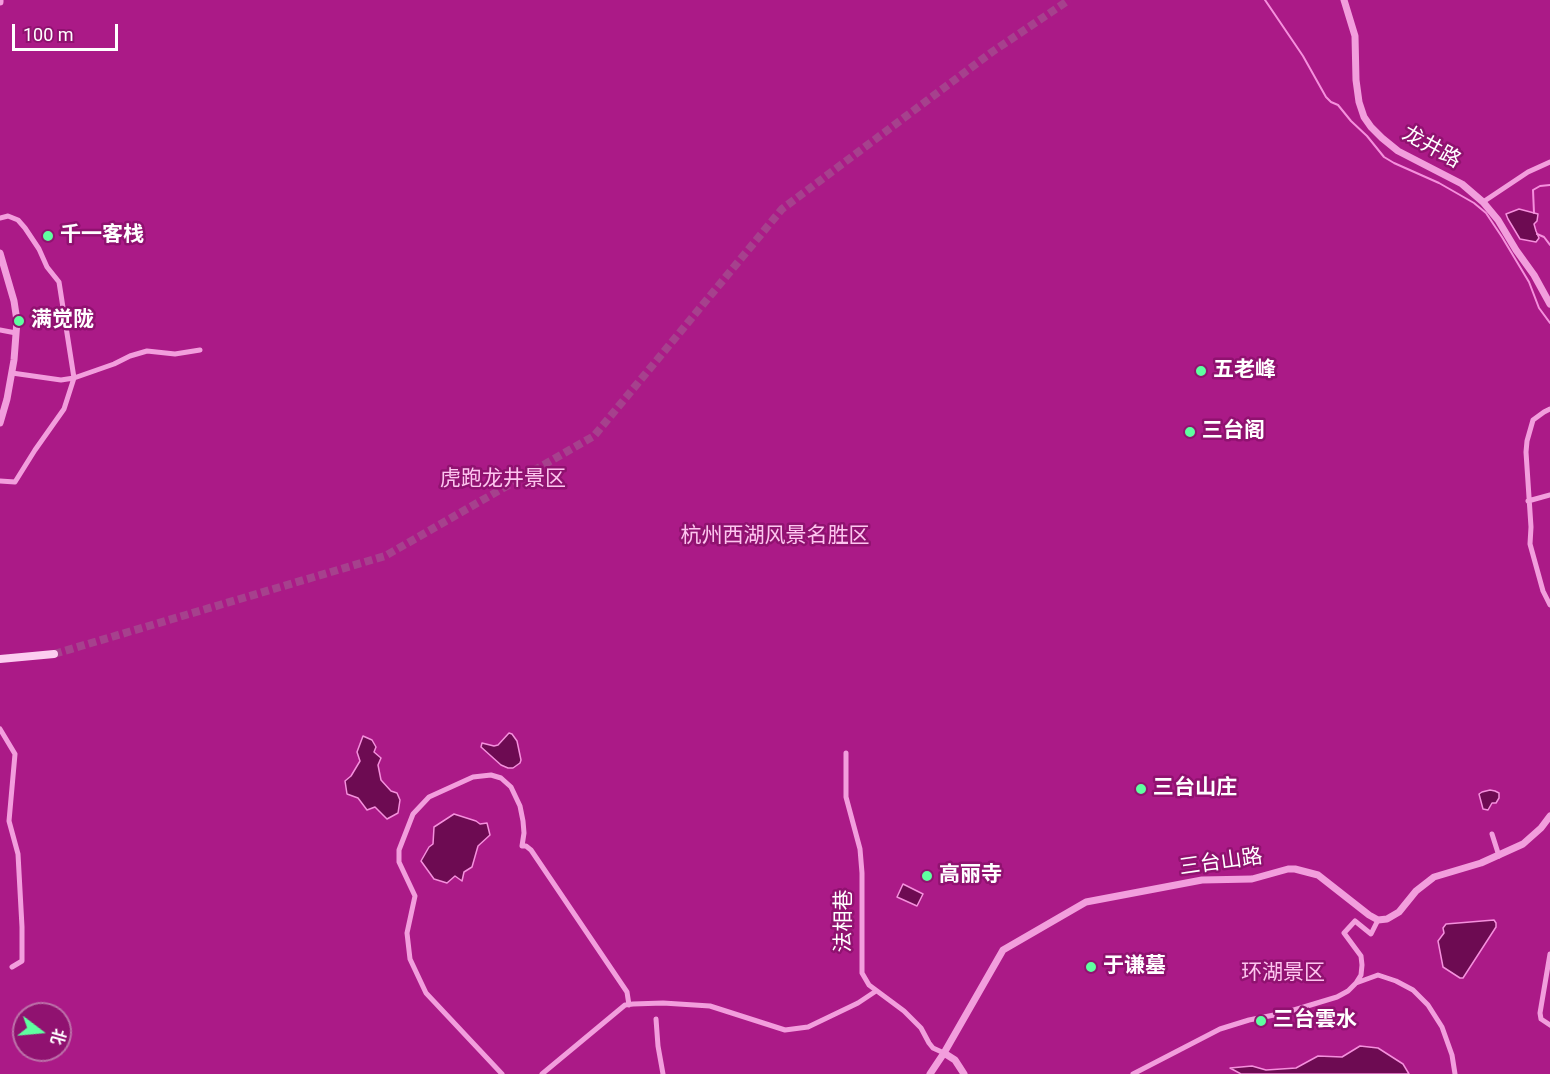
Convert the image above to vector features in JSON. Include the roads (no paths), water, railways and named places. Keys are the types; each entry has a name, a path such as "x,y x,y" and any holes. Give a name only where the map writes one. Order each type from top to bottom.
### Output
{"main road":[{"path":"0,659 54,654"}],"street":[{"name":"龙井路","path":"1344,0 1355,36 1356,80 1364,117 1371,127 1398,151 1462,184 1483,202 1498,220 1550,304"},
{"path":"1483,202 1528,172 1550,162"},
{"path":"0,218 9,216 18,220 26,228 47,267 59,282 74,378 64,409 15,482 0,482"},
{"path":"0,253 14,301 17,321 12,373 0,423"},
{"path":"0,330 16,333"},
{"path":"12,373 61,380 74,378 147,351 175,354 200,350"},
{"path":"1550,409 1533,420 1526,452 1530,544 1543,591 1550,605"},
{"path":"1528,501 1550,495"},
{"path":"0,729 15,754 9,821 18,854 22,961 12,967"},
{"name":"法相巷","path":"846,753 846,797 860,849 862,873 862,973 869,985 904,1011 921,1029 933,1048 944,1053"},
{"path":"502,1074 426,993 410,959 407,933 415,896 399,862 399,850 413,814 429,797 473,777 491,775 501,778 511,787 520,806 524,833 522,846 531,850 627,992 629,1005"},
{"path":"1133,1074 1220,1029 1284,1013 1337,997 1348,991 1361,975 1362,965 1361,956 1344,933 1355,921 1371,934 1378,920 1387,919 1399,912 1416,891 1434,876 1467,868 1523,844 1550,816"},
{"path":"1492,834 1499,856"},
{"name":"三台山路","path":"930,1074 1003,950 1086,902 1202,880 1252,879 1295,869 1318,875 1378,920"},
{"path":"1550,954 1540,1013 1541,1019 1550,1025"},
{"path":"1356,983 1378,975 1413,990 1428,1005 1442,1027 1452,1055 1455,1074"},
{"path":"542,1074 625,1005 663,1003 710,1006 785,1030 808,1028 858,1003 876,991"},
{"path":"656,1019 663,1074"},
{"path":"944,1053 955,1060 964,1074"}],"waterway":[{"path":"1265,0 1303,56 1326,97 1338,105 1384,157 1439,183 1474,203 1486,213 1529,282 1539,308 1550,323"},
{"path":"1534,213 1533,190 1540,186 1550,185"},
{"path":"1537,234 1544,237 1550,245"}],"tunnel":[{"path":"54,654 385,556 594,436 782,209 992,52 1069,0"}],"place":[{"name":"千一客栈","path":"48,236"},
{"name":"满觉陇","path":"19,321"},
{"name":"五老峰","path":"1201,371"},
{"name":"三台阁","path":"1190,432"},
{"name":"三台山庄","path":"1141,789"},
{"name":"高丽寺","path":"927,876"},
{"name":"于谦墓","path":"1091,967"},
{"name":"三台雲水","path":"1261,1021"}],"park label":[{"name":"虎跑龙井景区","path":"503,480"},
{"name":"杭州西湖风景名胜区","path":"775,537"},
{"name":"环湖景区","path":"1283,974"}]}
